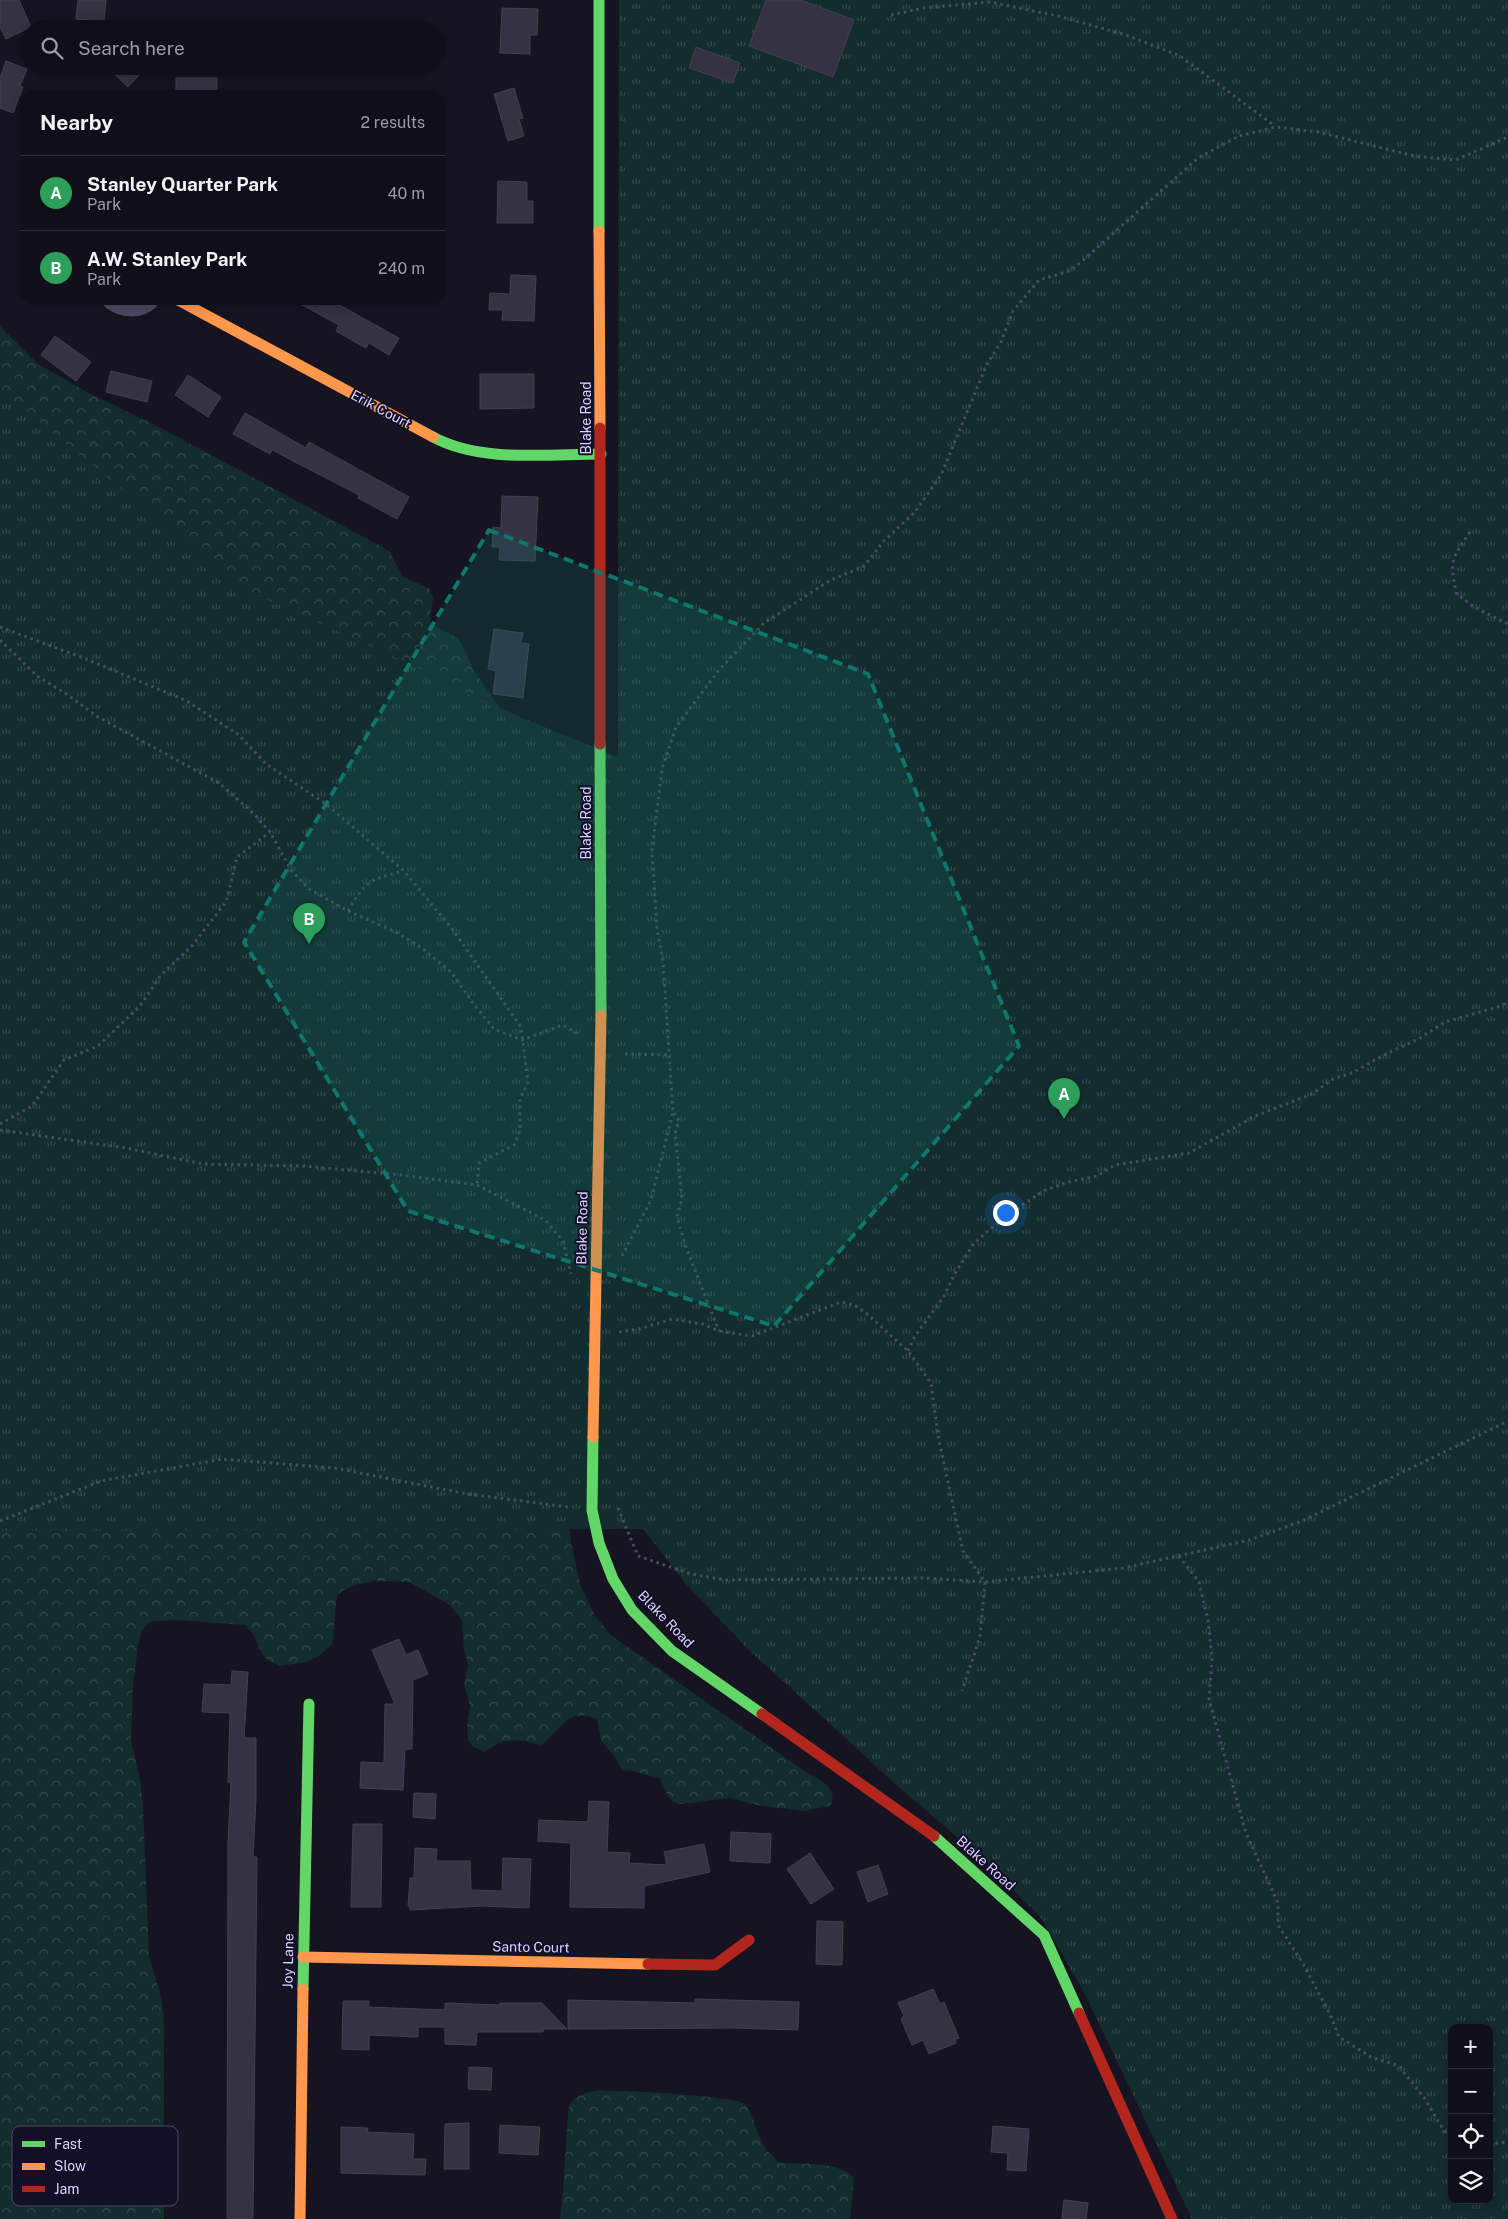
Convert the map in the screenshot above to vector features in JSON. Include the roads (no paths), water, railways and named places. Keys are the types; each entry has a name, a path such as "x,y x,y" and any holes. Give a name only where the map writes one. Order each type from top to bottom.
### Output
{"street":[{"name":"Blake Road","path":"600,0 601,1052 592,1510 599,1543 613,1579 632,1610 672,1651 939,1840 1044,1935 1172,2219"},
{"path":"122,305 131,307 136,305"},
{"name":"Erik Court","path":"187,305 446,444 490,454 601,454"},
{"name":"Joy Lane","path":"300,2219 303,1957 309,1704"},
{"name":"Santo Court","path":"303,1957 716,1965 749,1940"}],"place":[{"name":"A.W. Stanley Park","path":"309,944"},
{"name":"Stanley Quarter Park","path":"1064,1119"}]}
